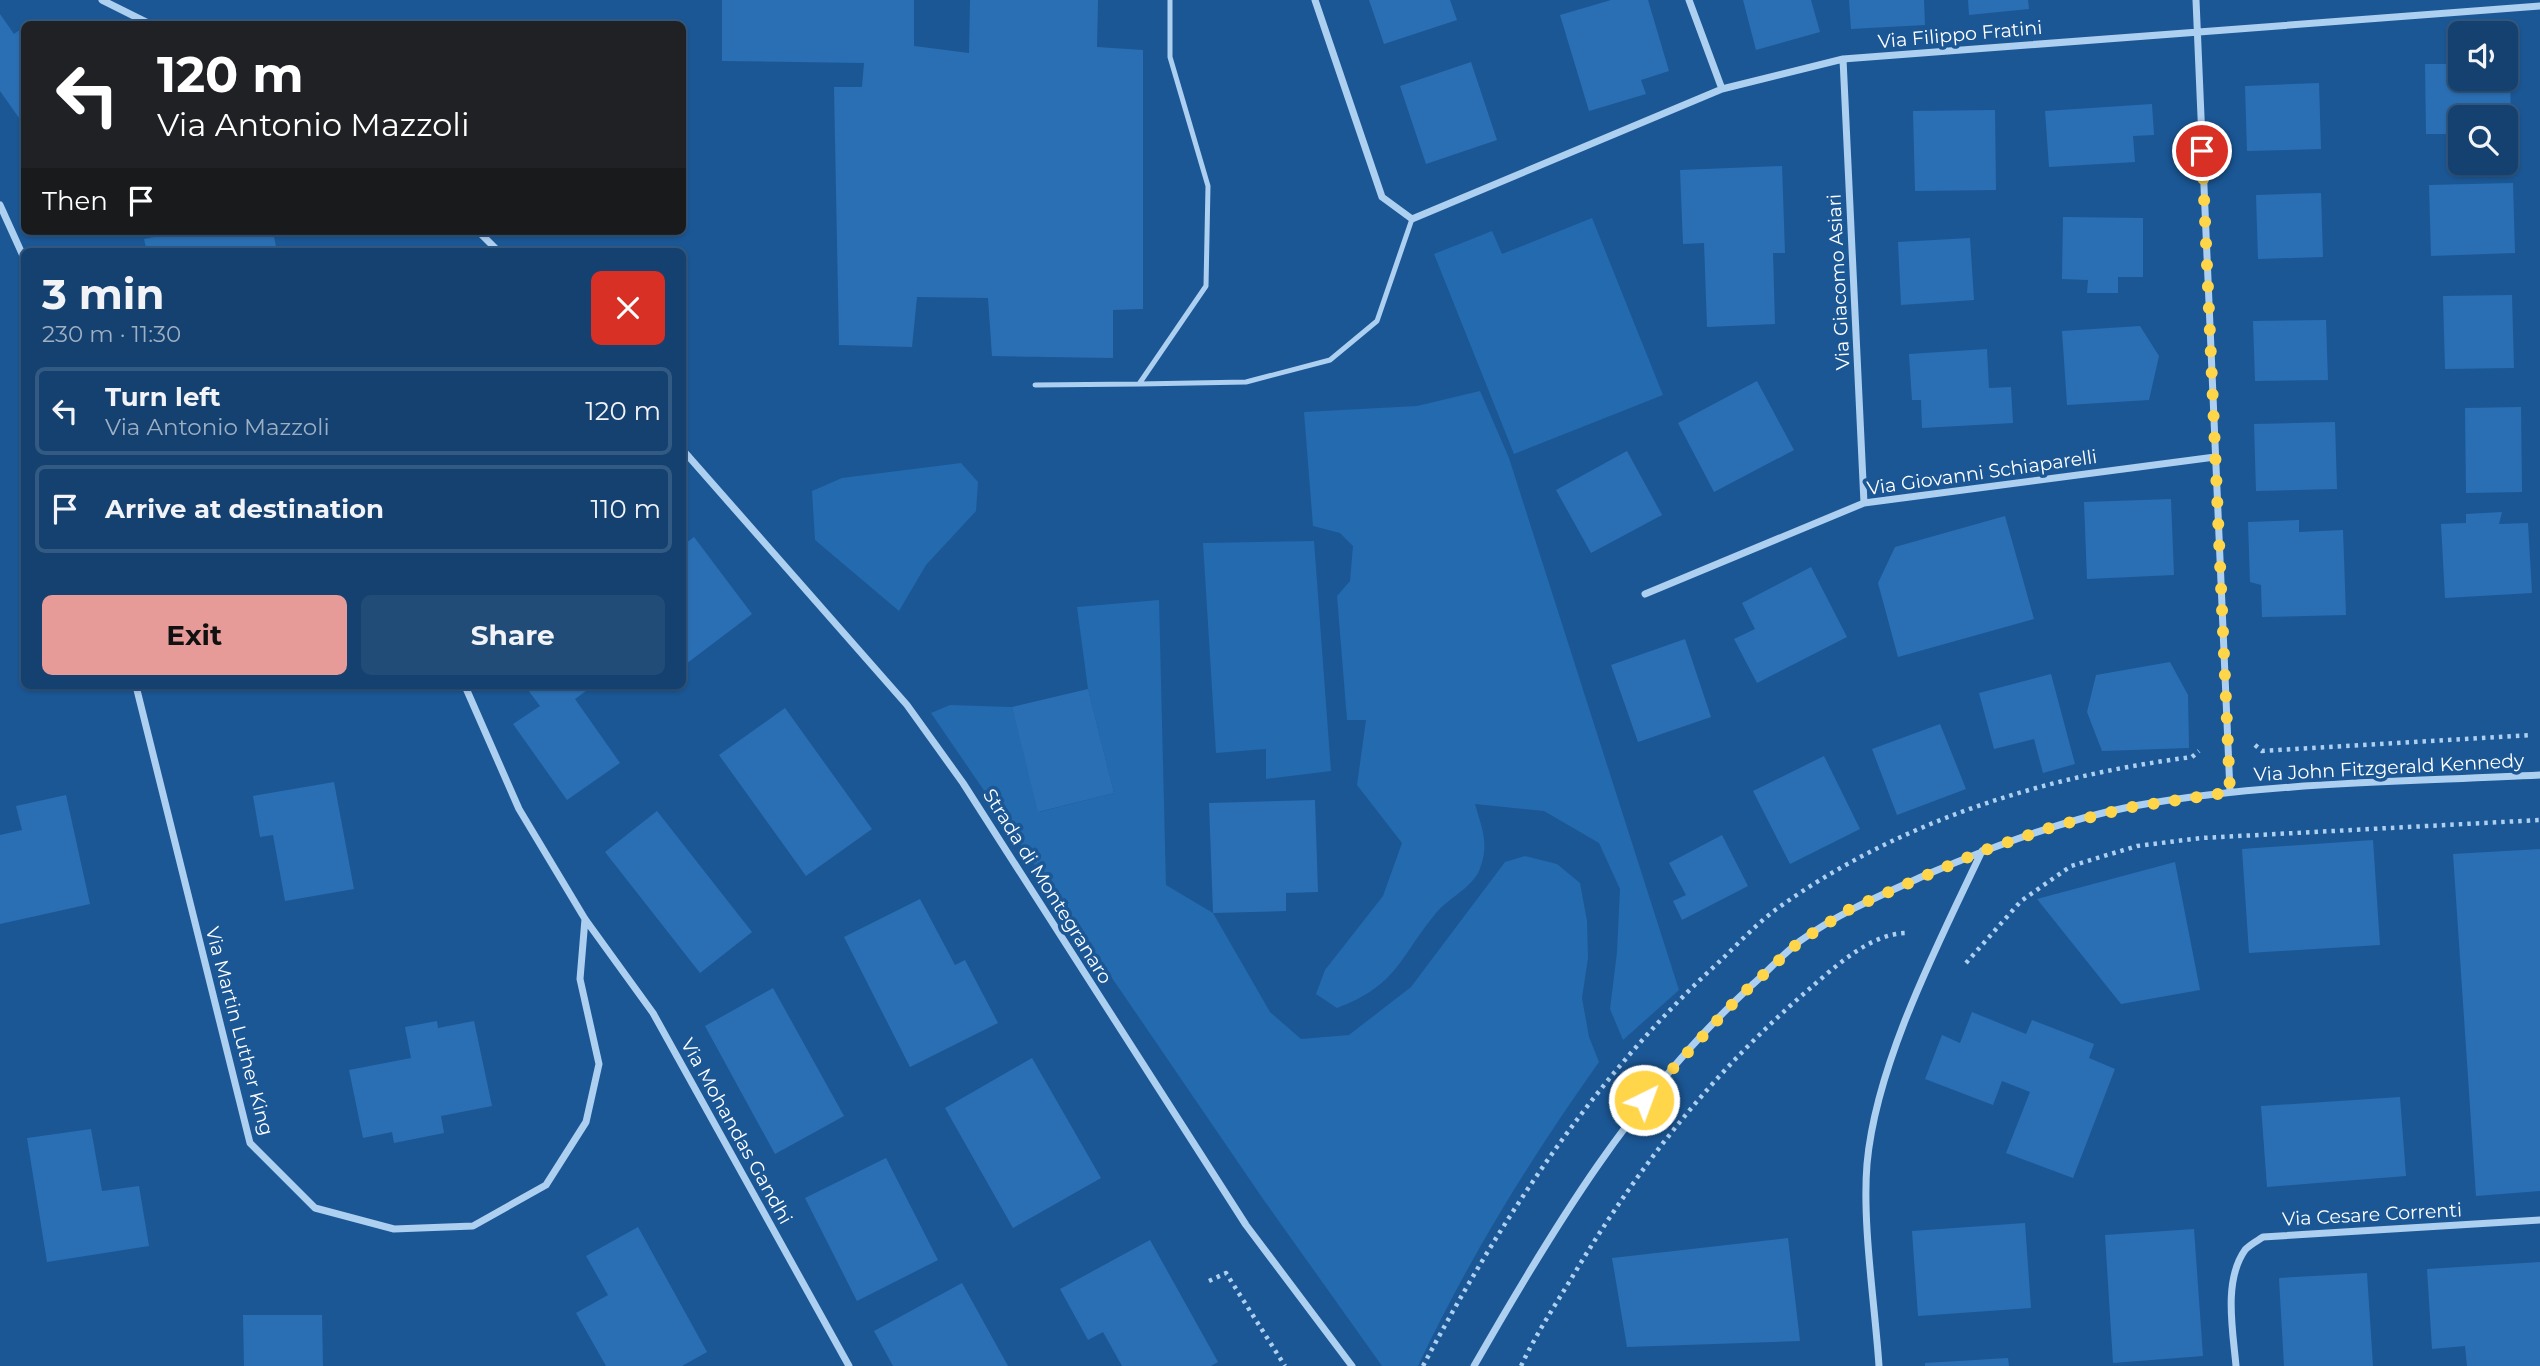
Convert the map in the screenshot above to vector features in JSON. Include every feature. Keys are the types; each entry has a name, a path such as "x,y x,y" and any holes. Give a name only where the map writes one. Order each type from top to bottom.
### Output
{"street":[{"path":"102,0 144,21"},
{"path":"1315,0 1382,197 1412,219"},
{"path":"1689,0 1722,89"},
{"path":"2196,0 2230,792"},
{"name":"Via Filippo Fratini","path":"1412,219 1722,89 1843,59 2540,6"},
{"name":"Via Giacomo Asiari","path":"1843,59 1864,503"},
{"path":"0,205 21,251"},
{"path":"482,235 495,248"},
{"name":"Strada di Montegranaro","path":"686,454 907,705 963,783 1246,1225 1352,1366"},
{"name":"Via Giovanni Schiaparelli","path":"1645,594 1864,503 2215,457"},
{"name":"Via Martin Luther King","path":"137,689 250,1143 315,1208 394,1229 473,1226 546,1185 586,1122 599,1064 580,979 585,919"},
{"path":"466,689 519,809 585,919"},
{"name":"Via John Fitzgerald Kennedy","path":"1474,1366 1573,1198 1644,1100 1717,1017 1799,942 1850,909 1982,851 2055,826 2132,807 2230,792 2540,775"},
{"path":"1879,1366 1867,1165 1878,1102 1936,948 1982,851"},
{"name":"Via Mohandas Gandhi","path":"585,919 653,1013 849,1366"},
{"name":"Via Cesare Correnti","path":"2236,1366 2232,1312 2235,1271 2246,1249 2263,1237 2540,1220"}],"lane":[{"path":"1139,384 1206,286 1208,186 1170,57 1170,0"},
{"path":"1035,385 1246,382 1330,360 1377,321 1412,219"}],"path":[{"path":"2255,745 2262,751 2531,735"},
{"path":"1966,963 2021,901 2071,866 2137,846 2201,838 2540,820"},
{"path":"1521,1366 1607,1219 1675,1125 1759,1032 1841,962 1889,933 1906,933"},
{"path":"1209,1281 1226,1273 1284,1366"}],"shaded area":[{"path":"1592,218 1663,395 1514,454 1434,254 1492,231 1502,254"},
{"path":"1480,391 1509,458 1679,990 1623,1040 1610,1009 1617,952 1620,889 1599,843 1544,811 1475,804 1484,845 1476,877 1436,913 1395,969 1373,990 1337,1008 1316,994 1325,970 1383,896 1402,843 1357,785 1366,720 1347,720 1337,596 1350,581 1353,546 1340,533 1313,526 1304,412 1417,406"},
{"path":"961,463 978,482 976,511 926,565 899,611 815,540 812,491 842,478"},
{"path":"1314,541 1331,771 1266,779 1266,749 1216,753 1203,543"},
{"path":"1159,600 1166,885 1213,913 1270,1012 1301,1039 1349,1035 1411,987 1505,862 1525,856 1557,864 1580,883 1587,921 1588,958 1582,998 1589,1037 1599,1062 1502,1210 1458,1287 1418,1366 1382,1366 1261,1196 931,713 950,705 1012,707 1039,812 1114,793 1088,689 1077,607"}],"building":[{"path":"722,0 914,0 914,46 969,53 970,0 1098,0 1097,47 1143,50 1143,309 1113,310 1113,358 992,356 988,298 917,297 912,347 839,345 834,87 862,87 864,63 722,61"},
{"path":"1369,0 1450,0 1457,20 1384,44"},
{"path":"1611,0 1648,0 1669,71 1641,80 1646,94 1589,111 1560,15"},
{"path":"1743,0 1811,0 1820,32 1756,50"},
{"path":"1849,0 1924,0 1925,25 1851,29"},
{"path":"1968,0 2028,0 2029,9 1969,15"},
{"path":"0,14 14,34 21,29 21,121 0,91"},
{"path":"1471,62 1497,140 1426,164 1400,86"},
{"path":"2425,64 2448,64 2448,91 2510,91 2511,105 2448,105 2448,134 2426,134"},
{"path":"2319,83 2321,149 2247,151 2245,86"},
{"path":"2152,104 2154,135 2133,136 2135,162 2049,167 2045,111"},
{"path":"1995,110 1996,190 1915,191 1913,111"},
{"path":"1782,166 1785,253 1773,253 1775,324 1707,327 1704,243 1683,244 1680,170"},
{"path":"2513,183 2515,253 2431,256 2429,185"},
{"path":"2321,193 2323,257 2258,259 2256,195"},
{"path":"2063,217 2143,218 2143,277 2118,277 2118,293 2087,293 2088,280 2062,279"},
{"path":"164,235 274,235 276,248 146,248 144,239"},
{"path":"1970,238 1974,300 1901,305 1898,242"},
{"path":"2512,295 2514,368 2445,369 2443,296"},
{"path":"2326,320 2328,380 2255,381 2253,321"},
{"path":"2140,326 2159,356 2149,400 2067,405 2062,331"},
{"path":"1987,349 1989,388 2011,387 2013,423 1922,428 1921,400 1912,400 1909,354"},
{"path":"1757,381 1794,450 1714,492 1678,423"},
{"path":"2521,407 2522,492 2466,493 2465,408"},
{"path":"2335,422 2337,489 2256,491 2254,424"},
{"path":"1627,451 1662,515 1591,553 1556,490"},
{"path":"2171,499 2174,575 2087,579 2084,502"},
{"path":"2502,512 2499,524 2528,523 2532,593 2445,598 2441,524 2466,523 2466,514"},
{"path":"2005,516 2034,619 1898,657 1878,583 1895,547"},
{"path":"2299,520 2299,532 2343,530 2346,615 2262,617 2261,585 2250,582 2248,522"},
{"path":"694,537 752,614 686,664 686,543"},
{"path":"1811,567 1847,637 1757,683 1734,639 1755,629 1742,603"},
{"path":"1685,639 1711,717 1638,742 1611,665"},
{"path":"2170,662 2188,695 2189,748 2102,751 2087,712 2096,675"},
{"path":"2051,674 2075,764 2043,773 2034,739 1994,749 1979,693"},
{"path":"527,689 589,689 575,699 620,763 567,800 513,724 540,706"},
{"path":"1088,689 1114,793 1038,812 1012,707"},
{"path":"785,708 872,829 806,876 719,755"},
{"path":"1940,724 1966,789 1897,815 1872,749"},
{"path":"1824,756 1860,829 1790,864 1753,791"},
{"path":"334,782 354,889 285,901 273,835 260,837 253,796"},
{"path":"66,795 90,904 0,924 0,835 22,830 16,806"},
{"path":"1315,800 1318,892 1286,893 1286,911 1213,913 1209,803"},
{"path":"657,811 752,932 700,973 605,852"},
{"path":"1722,835 1748,886 1682,920 1673,901 1686,895 1669,863"},
{"path":"2373,840 2380,945 2249,953 2242,849"},
{"path":"2540,849 2540,1191 2476,1196 2453,854"},
{"path":"2175,862 2200,990 2121,1004 2037,899"},
{"path":"920,899 955,965 965,960 998,1023 910,1067 844,937"},
{"path":"773,988 844,1116 775,1154 705,1026"},
{"path":"1972,1012 2026,1034 2032,1020 2094,1044 2089,1058 2115,1069 2073,1178 2006,1153 2030,1092 2002,1081 1993,1105 1925,1079 1942,1035 1960,1043"},
{"path":"437,1021 438,1028 474,1021 492,1106 441,1116 444,1133 394,1143 392,1132 363,1138 349,1070 411,1058 405,1027"},
{"path":"1032,1058 1101,1178 1013,1228 945,1108"},
{"path":"2400,1097 2406,1176 2267,1187 2261,1106"},
{"path":"91,1129 102,1191 139,1186 149,1246 47,1262 27,1138"},
{"path":"886,1158 938,1260 857,1301 805,1198"},
{"path":"2025,1223 2031,1308 1918,1316 1912,1231"},
{"path":"638,1227 707,1352 682,1366 606,1366 576,1313 608,1295 586,1256"},
{"path":"2194,1229 2203,1356 2113,1363 2105,1235"},
{"path":"1788,1238 1800,1341 1627,1347 1612,1258"},
{"path":"1150,1240 1218,1362 1211,1366 1122,1366 1103,1332 1088,1340 1060,1289"},
{"path":"2540,1262 2540,1366 2467,1366 2465,1346 2432,1349 2427,1269"},
{"path":"2367,1273 2373,1366 2284,1366 2279,1278"},
{"path":"962,1283 1008,1366 893,1366 874,1331"},
{"path":"243,1315 322,1315 323,1366 244,1366"},
{"path":"2008,1358 2009,1366 1925,1366 1925,1363"}],"route":[{"path":"1644,1100 1717,1017 1799,942 1850,909 1982,851 2055,826 2132,807 2230,792 2202,151"}]}
